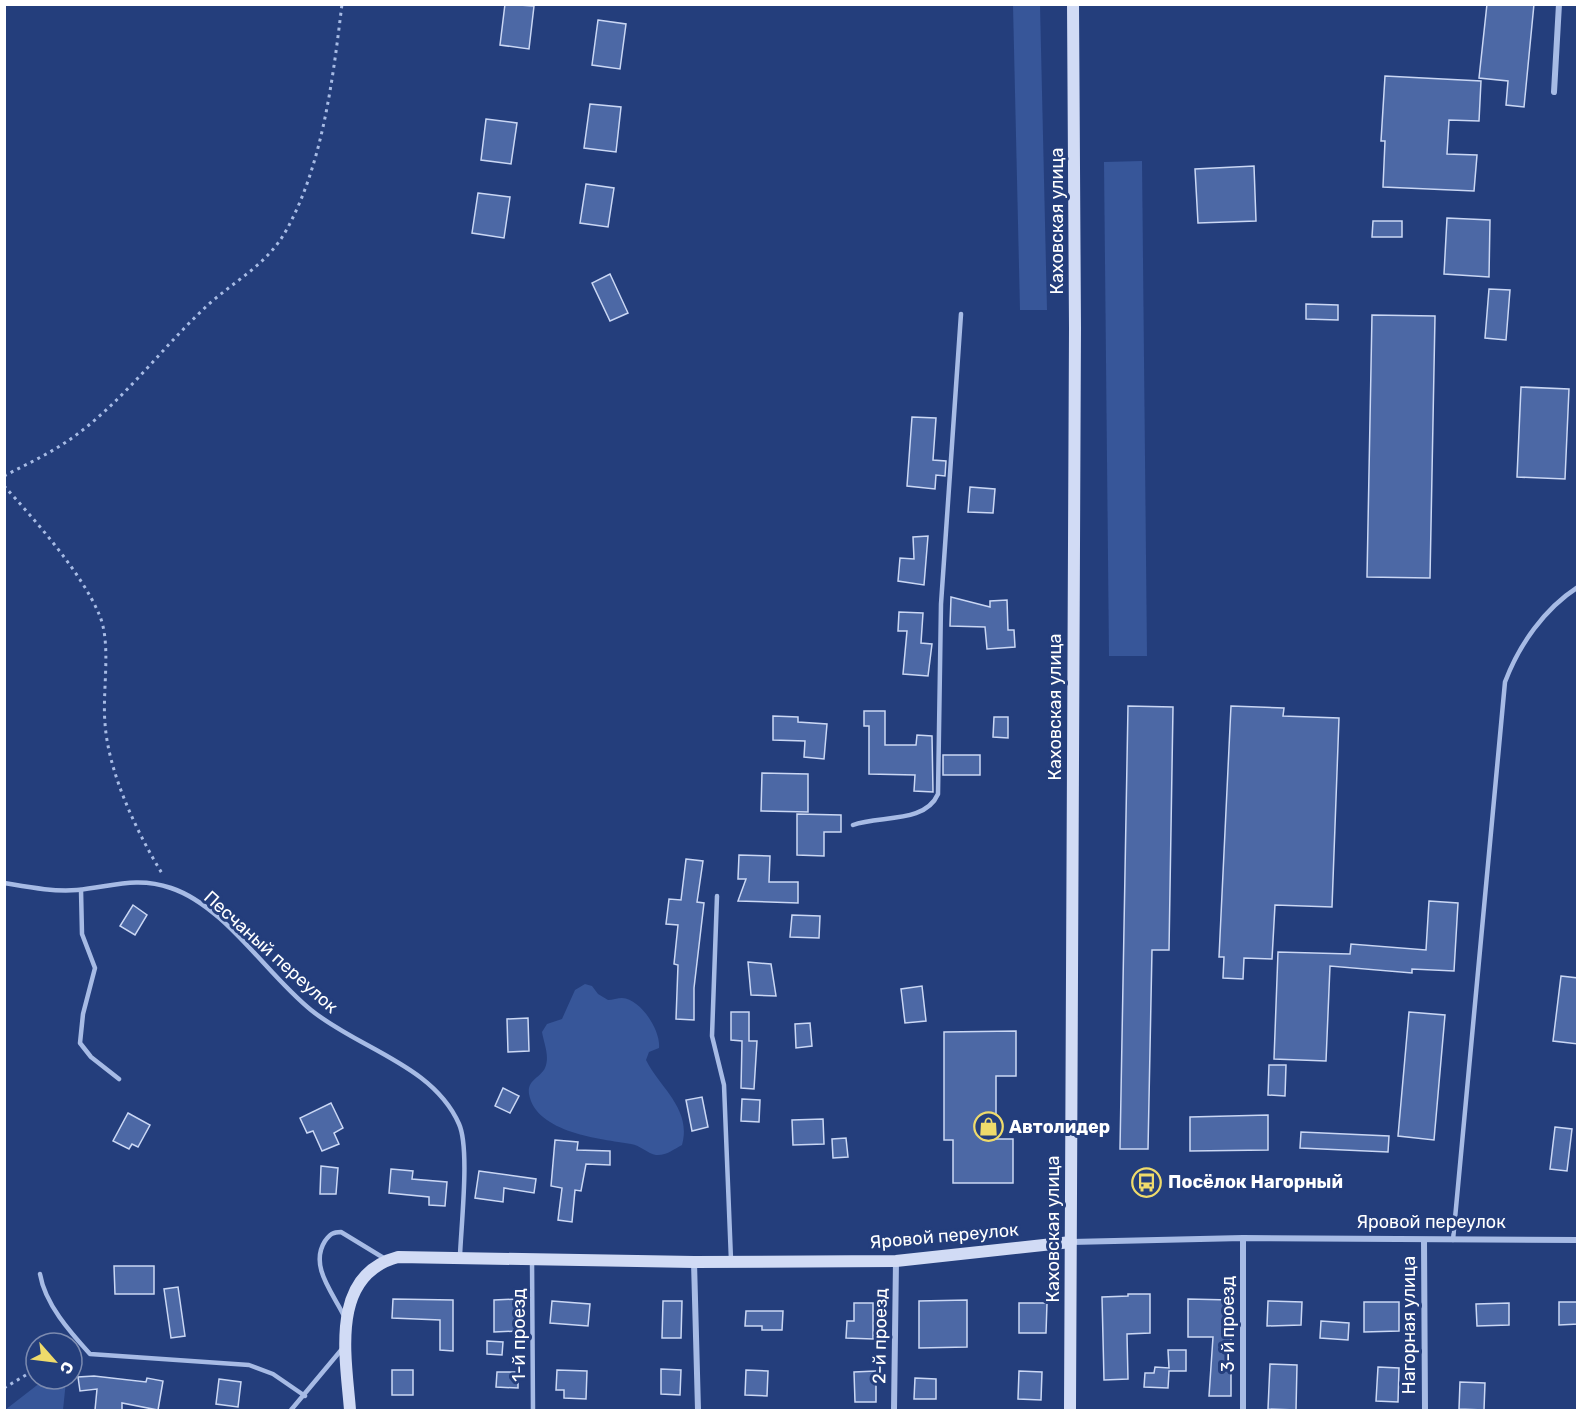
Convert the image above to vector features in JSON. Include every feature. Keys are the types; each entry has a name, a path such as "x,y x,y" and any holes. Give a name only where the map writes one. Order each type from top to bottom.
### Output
{"main road":[{"name":"Каховская улица","path":"1070,1410 1075,260 1073,4"},
{"name":"Яровой переулок","path":"387,1260 414,1256 694,1262 730,1260 896,1261 1071,1242"},
{"path":"350,1410 345,1345 346,1319 360,1285 387,1260"}],"street":[{"path":"1554,92 1559,4"},
{"name":"Яровой переулок","path":"1071,1242 1243,1238 1578,1240"},
{"name":"3-й проезд","path":"1243,1238 1244,1410"},
{"name":"Нагорная улица","path":"1424,1240 1425,1410"},
{"name":"2-й проезд","path":"894,1410 896,1261"},
{"path":"694,1262 698,1410"}],"lane":[{"path":"854,825 866,820 919,812 930,805 938,794 941,604 960,314"},
{"path":"1453,1240 1505,682 1520,650 1537,626 1566,595 1578,587"},
{"name":"Песчаный переулок","path":"4,884 56,890 81,890 125,881 171,888 195,901 236,935 316,1014 440,1092 455,1116 463,1137 460,1258"},
{"path":"81,890 82,934 95,968 79,1037 84,1050 119,1078"},
{"path":"717,896 712,1036 724,1085 730,1260"},
{"path":"346,1319 320,1267 320,1251 327,1238 332,1233 341,1232 387,1260"},
{"name":"1-й проезд","path":"532,1260 533,1410"},
{"path":"40,1274 45,1293 54,1309 90,1354 249,1365 273,1374 305,1396"},
{"path":"291,1410 305,1396 345,1345"}],"path":[{"path":"4,476 72,438 100,414 210,303 255,270 275,249 301,199 318,141 333,85 342,4"},
{"path":"4,486 63,559 100,615 104,638 107,744 115,771 148,850 171,888"},
{"path":"4,1388 24,1376"}],"shaded area":[{"path":"1013,5 1040,5 1047,310 1020,310"},
{"path":"1142,161 1147,656 1109,656 1104,162"},
{"path":"585,984 592,986 598,994 608,1000 622,998 636,1004 653,1025 657,1033 659,1048 649,1052 646,1060 673,1099 683,1120 682,1145 670,1152 656,1155 634,1145 571,1132 544,1118 534,1107 529,1094 530,1085 545,1068 547,1059 542,1032 547,1024 562,1019 575,990"},
{"path":"30,1391 65,1391 63,1410 5,1410"}],"building":[{"path":"505,4 534,6 529,49 500,45"},
{"path":"1487,4 1534,4 1524,107 1506,105 1508,81 1479,78"},
{"path":"598,20 626,24 620,69 592,65"},
{"path":"1385,76 1481,81 1479,121 1449,120 1447,154 1477,155 1474,191 1383,187 1385,141 1381,141"},
{"path":"590,104 621,107 616,152 584,148"},
{"path":"486,119 517,123 511,164 481,160"},
{"path":"1254,166 1256,221 1198,223 1195,169"},
{"path":"586,184 614,188 608,227 580,223"},
{"path":"478,193 510,197 504,238 472,233"},
{"path":"1447,218 1490,220 1489,277 1444,274"},
{"path":"1373,221 1402,221 1402,237 1372,237"},
{"path":"610,274 628,313 610,321 592,283"},
{"path":"1489,289 1510,290 1506,340 1485,338"},
{"path":"1306,304 1338,305 1338,320 1306,319"},
{"path":"1372,315 1435,316 1430,578 1367,577"},
{"path":"1521,387 1569,389 1565,479 1517,477"},
{"path":"912,417 936,418 933,460 946,461 945,476 936,475 935,489 907,486"},
{"path":"970,487 995,489 993,513 968,512"},
{"path":"928,536 924,585 898,581 900,558 914,559 913,537"},
{"path":"951,597 990,607 990,601 1007,600 1008,630 1014,630 1015,647 987,649 985,627 950,626"},
{"path":"899,612 923,613 921,643 932,644 928,676 903,674 907,631 898,631"},
{"path":"1128,706 1173,707 1169,950 1152,950 1148,1149 1120,1149"},
{"path":"1231,706 1284,708 1283,716 1339,718 1332,907 1275,905 1272,959 1244,958 1243,979 1223,978 1224,957 1219,957"},
{"path":"864,711 885,711 885,745 916,745 917,735 932,736 933,792 914,791 915,775 869,774 869,726 864,726"},
{"path":"773,716 798,717 798,722 827,724 824,759 804,757 805,741 773,740"},
{"path":"994,717 1008,717 1008,738 993,737"},
{"path":"943,755 980,755 980,775 943,775"},
{"path":"762,773 808,774 808,812 761,811"},
{"path":"797,814 841,815 841,832 824,832 824,856 797,855"},
{"path":"739,855 770,856 769,882 798,882 798,903 738,901 746,879 738,879"},
{"path":"686,859 703,861 697,902 704,903 694,988 694,1020 676,1019 678,965 674,964 678,925 666,924 669,899 681,900"},
{"path":"1429,901 1458,903 1454,971 1412,969 1412,973 1330,966 1326,1061 1274,1059 1278,952 1350,954 1351,944 1426,950"},
{"path":"133,905 147,915 135,935 120,926"},
{"path":"792,915 820,916 819,938 790,937"},
{"path":"748,962 771,964 776,996 751,995"},
{"path":"1561,976 1578,978 1578,1044 1553,1041"},
{"path":"922,986 926,1021 905,1023 901,989"},
{"path":"731,1012 749,1012 749,1041 757,1041 754,1089 741,1088 742,1041 731,1040"},
{"path":"1409,1012 1445,1015 1434,1140 1398,1136"},
{"path":"528,1018 529,1051 508,1052 507,1019"},
{"path":"810,1023 812,1046 796,1048 795,1024"},
{"path":"1016,1031 1016,1076 996,1076 996,1139 1013,1139 1013,1183 953,1183 953,1140 944,1140 944,1032"},
{"path":"1269,1065 1286,1065 1285,1096 1268,1095"},
{"path":"503,1088 519,1096 510,1113 495,1106"},
{"path":"702,1097 708,1127 692,1131 686,1100"},
{"path":"742,1099 760,1100 759,1122 741,1121"},
{"path":"331,1103 343,1128 334,1133 339,1144 322,1151 313,1131 307,1133 300,1118"},
{"path":"128,1113 150,1125 138,1147 132,1144 129,1149 113,1141"},
{"path":"1268,1115 1268,1150 1190,1151 1190,1117"},
{"path":"823,1119 824,1144 793,1145 792,1120"},
{"path":"1555,1127 1572,1129 1567,1171 1550,1169"},
{"path":"1301,1132 1389,1136 1388,1152 1300,1148"},
{"path":"846,1138 848,1157 833,1158 832,1139"},
{"path":"555,1140 578,1142 577,1150 610,1151 610,1165 586,1164 581,1191 575,1190 572,1222 558,1220 562,1188 551,1186"},
{"path":"321,1166 338,1168 336,1194 320,1194"},
{"path":"391,1169 413,1171 412,1179 447,1182 445,1206 429,1205 429,1197 389,1193"},
{"path":"479,1171 536,1179 534,1193 504,1188 503,1202 475,1198"},
{"path":"114,1266 154,1266 154,1294 115,1294"},
{"path":"178,1287 185,1336 171,1338 164,1289"},
{"path":"1128,1294 1150,1294 1150,1333 1127,1334 1128,1379 1104,1380 1102,1297 1128,1296"},
{"path":"393,1299 453,1300 453,1351 440,1350 440,1320 392,1318"},
{"path":"517,1299 518,1331 494,1332 494,1300"},
{"path":"1188,1299 1231,1300 1231,1396 1209,1396 1213,1337 1188,1337"},
{"path":"967,1300 967,1347 919,1348 919,1301"},
{"path":"552,1301 590,1304 588,1326 550,1323"},
{"path":"663,1301 682,1301 681,1338 662,1338"},
{"path":"1268,1301 1302,1302 1301,1325 1267,1326"},
{"path":"1364,1302 1399,1302 1399,1331 1364,1332"},
{"path":"1559,1302 1578,1302 1578,1324 1559,1325"},
{"path":"854,1303 873,1303 873,1339 846,1338 847,1321 854,1321"},
{"path":"1019,1303 1047,1303 1046,1333 1019,1333"},
{"path":"1509,1303 1509,1325 1477,1326 1476,1304"},
{"path":"746,1311 783,1311 782,1330 762,1330 762,1326 745,1326"},
{"path":"1321,1321 1349,1323 1348,1340 1320,1338"},
{"path":"487,1341 503,1342 502,1355 487,1354"},
{"path":"1168,1350 1186,1350 1186,1371 1169,1371 1168,1388 1144,1387 1145,1373 1154,1373 1155,1367 1169,1368"},
{"path":"1270,1364 1297,1365 1296,1410 1268,1409"},
{"path":"1378,1367 1399,1368 1398,1402 1376,1401"},
{"path":"661,1369 681,1370 680,1395 661,1394"},
{"path":"392,1370 413,1370 413,1395 392,1395"},
{"path":"557,1370 587,1371 586,1399 564,1398 564,1390 556,1390"},
{"path":"746,1370 768,1371 767,1396 745,1395"},
{"path":"876,1371 876,1402 855,1402 854,1372"},
{"path":"1019,1371 1042,1372 1041,1400 1018,1399"},
{"path":"497,1372 518,1372 518,1388 496,1387"},
{"path":"84,1377 146,1382 147,1378 163,1381 158,1410 122,1403 122,1410 95,1410 97,1389 84,1391"},
{"path":"915,1378 936,1379 936,1399 914,1399"},
{"path":"219,1379 241,1382 238,1407 216,1404"},
{"path":"1460,1382 1485,1383 1484,1410 1459,1409"}],"place":[{"name":"Автолидер","path":"988,1127"},
{"name":"Посёлок Нагорный","path":"1147,1182"}]}
